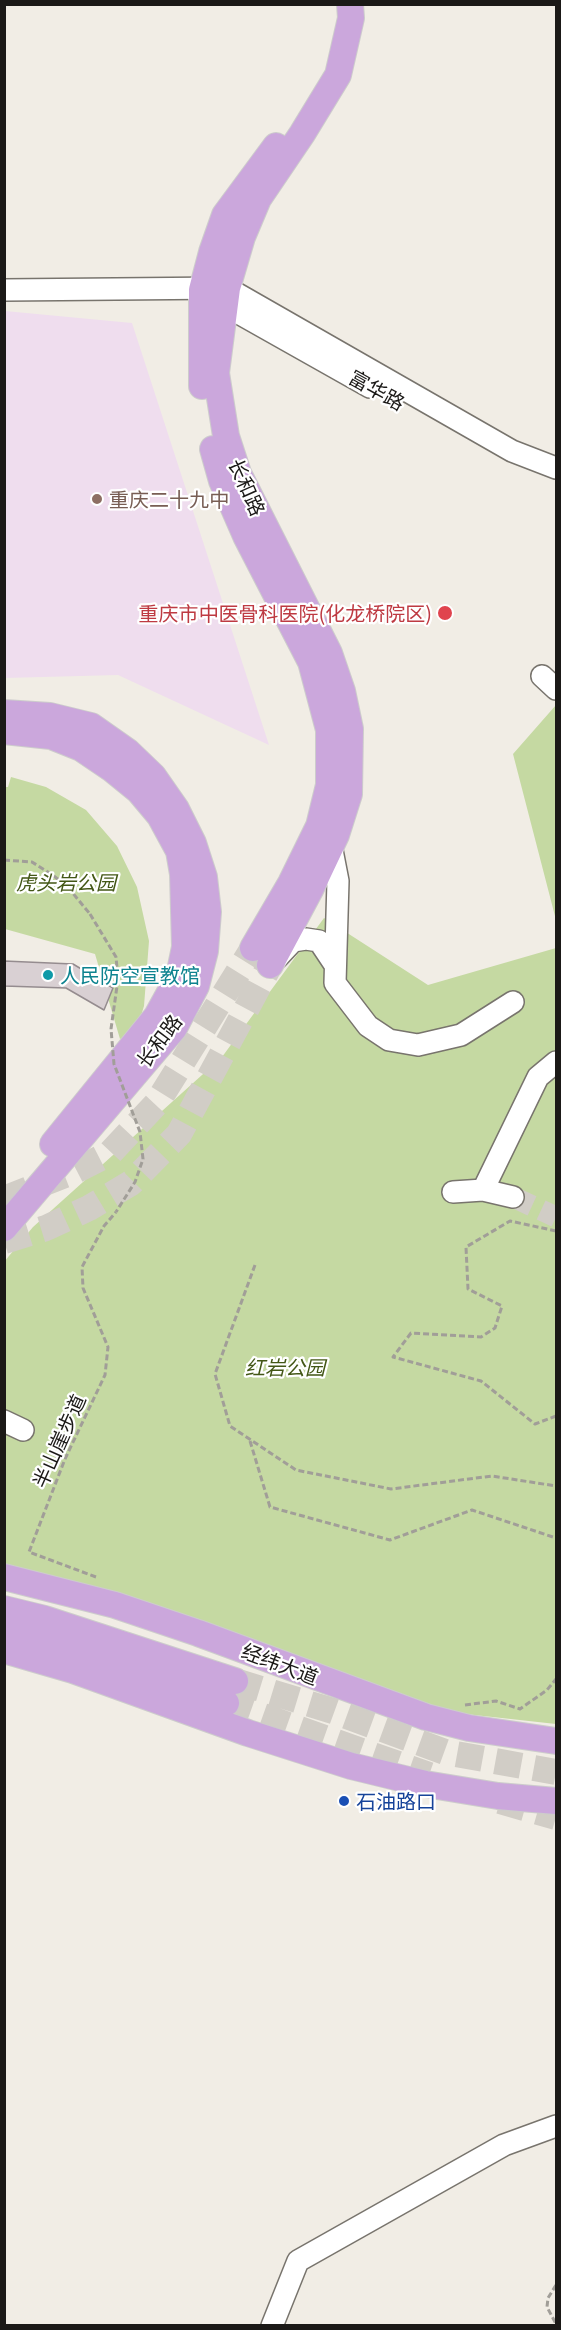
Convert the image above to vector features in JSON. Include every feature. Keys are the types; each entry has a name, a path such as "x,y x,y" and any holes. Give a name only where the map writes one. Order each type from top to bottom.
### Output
{"main road":[{"name":"长和路","path":"262,957 291,883 319,826 329,785 329,730 311,662 246,536 222,481 210,436 201,376 202,290 225,215 309,99 327,54 335,4"},
{"name":"长和路","path":"262,957 331,845 349,794 350,729 342,691 328,653 238,473 226,436 216,373 226,298 242,237 258,200 338,75 351,18 350,4"},
{"name":"长和路","path":"4,712 50,716 91,726 128,752 153,776 176,809 194,843 204,877 208,912 205,951 196,986 174,1028 4,1228"},
{"name":"长和路","path":"4,731 51,736 81,748 139,792 160,816 179,851 186,910 185,947 179,976 157,1017 4,1203"},
{"name":"经纬大道","path":"4,1577 114,1605 426,1717 469,1728 556,1742"},
{"path":"4,1609 45,1618 230,1692 4,1628"},
{"path":"4,1650 73,1670 248,1733 351,1766 436,1786 498,1796 556,1801"}],"street":[{"path":"4,290 202,290"},
{"name":"富华路","path":"202,290 226,298 512,451 556,468"},
{"name":"富华路","path":"226,298 509,462 556,482"},
{"path":"331,845 338,881 335,983 368,1026 388,1040 418,1045 460,1035 513,1002"},
{"path":"262,957 293,941 306,939 319,941 335,965"},
{"path":"483,1190 538,1077 556,1062"},
{"path":"453,1192 483,1190 513,1197"},
{"path":"272,2325 298,2261 504,2145 556,2126"}],"path":[{"name":"半山崖步道","path":"4,860 32,862 66,885 90,914 116,957 118,979 111,1029 114,1064 140,1132 143,1159 135,1182 104,1226 82,1267 83,1288 108,1347 105,1375 65,1459 29,1552 102,1580"},
{"path":"556,1231 510,1221 466,1247 468,1289 502,1306 495,1328 481,1337 411,1333 393,1357 481,1381 536,1424 556,1416"},
{"path":"255,1264 215,1374 230,1426 296,1470 391,1489 492,1476 556,1486"},
{"path":"249,1439 270,1507 390,1540 472,1510 556,1538"},
{"path":"464,1705 496,1701 520,1708 547,1690 556,1679"},
{"path":"556,2284 548,2298 547,2307 556,2324"}],"shaded area":[{"name":"重庆二十九中","path":"5,311 132,323 269,745 118,675 5,678"}],"green space":[{"path":"556,705 556,920 513,754"},
{"name":"虎头岩公园","path":"11,777 46,787 86,810 117,846 137,887 149,941 144,1006 136,1032 120,1039 95,954 5,929 4,787 8,787"},
{"name":"红岩公园","path":"324,918 428,985 556,948 556,1724 411,1708 133,1599 5,1565 4,1262 33,1227 222,1057"}],"building":[{"name":"人民防空宣教馆","path":"4,961 73,964 113,988 104,1010 66,988 4,986"}],"tunnel":[{"path":"4,1199 75,1171 110,1153 157,1103 253,948"},
{"path":"4,1241 46,1228 89,1208 131,1183 179,1134 270,965"},
{"path":"513,1197 556,1217"},
{"path":"235,1681 333,1711 445,1752 556,1772"},
{"path":"226,1703 429,1775"},
{"path":"500,1801 556,1817"}],"place":[{"name":"重庆二十九中","path":"97,499"},
{"name":"重庆市中医骨科医院(化龙桥院区)","path":"445,613"},
{"name":"人民防空宣教馆","path":"48,975"},
{"name":"石油路口","path":"344,1801"}]}
